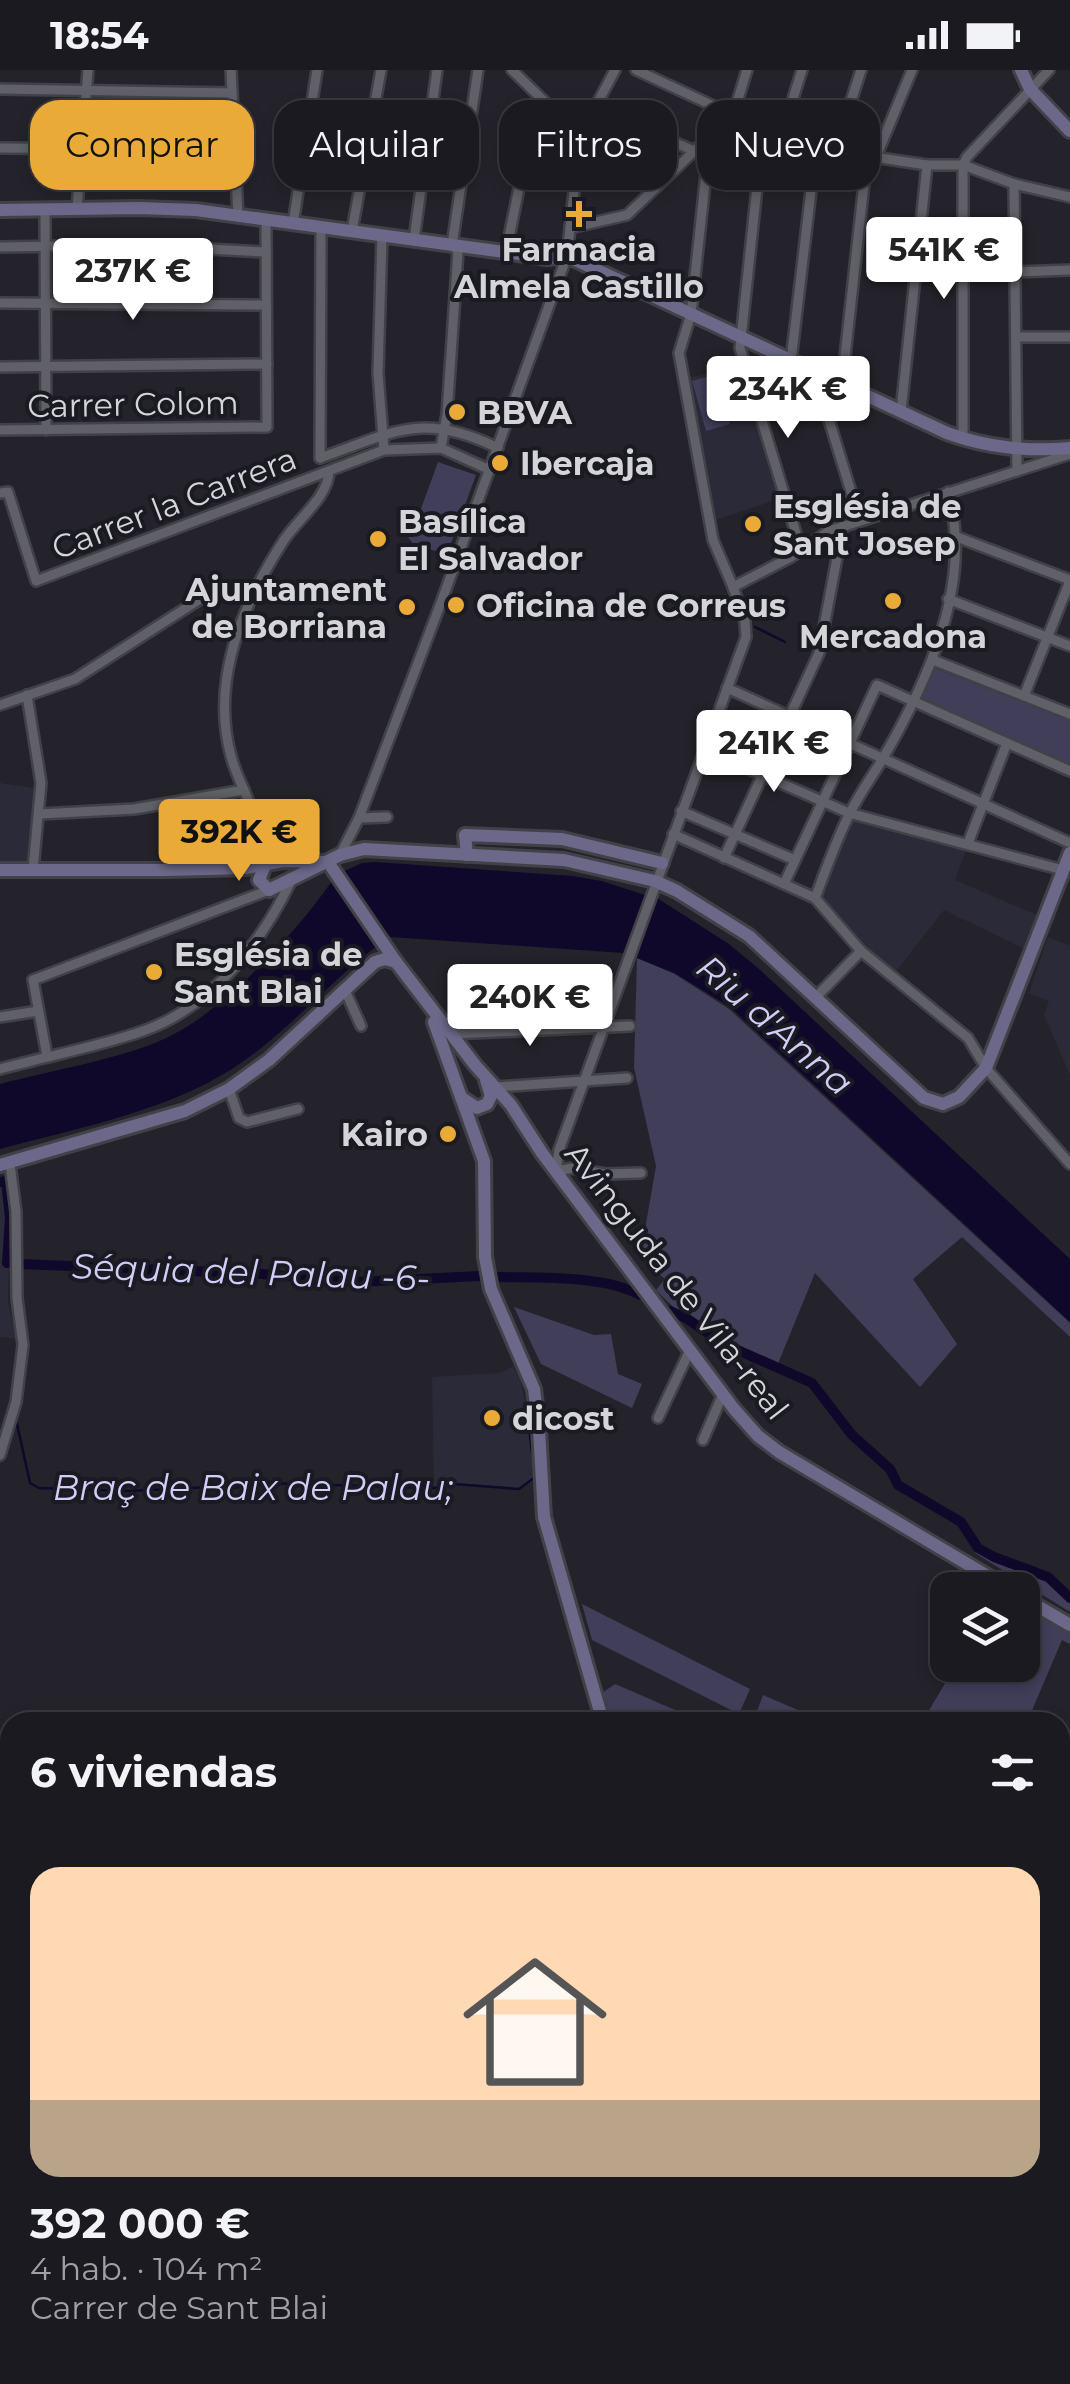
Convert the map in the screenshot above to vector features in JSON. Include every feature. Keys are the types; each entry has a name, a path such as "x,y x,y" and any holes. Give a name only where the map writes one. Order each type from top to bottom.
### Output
{"street":[{"path":"85,100 88,70"},
{"path":"231,70 232,100"},
{"path":"293,224 317,70"},
{"path":"352,232 381,70"},
{"path":"414,240 436,70"},
{"path":"452,245 478,70"},
{"path":"512,70 544,100"},
{"path":"598,100 615,70"},
{"path":"636,70 701,100"},
{"path":"738,100 748,70"},
{"path":"793,100 802,70"},
{"path":"851,100 861,70"},
{"path":"880,140 912,70"},
{"path":"1021,70 1030,90 1070,131"},
{"path":"963,439 963,165 1049,70"},
{"path":"0,89 232,93"},
{"path":"677,144 694,152"},
{"path":"0,148 30,148"},
{"path":"570,228 627,214 697,149"},
{"path":"880,158 963,165 1014,184 1070,197"},
{"path":"901,411 928,165"},
{"path":"1014,184 1015,446 1019,458 1016,471"},
{"path":"76,209 78,190"},
{"path":"237,190 238,216"},
{"path":"506,252 519,190"},
{"path":"574,190 568,256 358,818 334,859 336,876 446,1035 460,1096 484,1161 485,1257 491,1288 534,1389 544,1517 599,1712"},
{"path":"641,1173 556,1170 559,1150 746,637 733,587 716,554 679,353 691,314 704,190"},
{"path":"756,190 740,348 801,550"},
{"path":"790,362 811,190"},
{"path":"842,384 868,190"},
{"path":"0,210 158,208 548,258 568,256 963,439 1070,451"},
{"path":"46,209 46,430"},
{"path":"0,368 267,364 266,220"},
{"path":"269,890 259,880 265,866 256,821 231,758 224,722 233,643 249,599 291,530 328,484 329,471 320,458 321,228"},
{"path":"382,236 378,373 384,450"},
{"path":"0,247 129,245 266,252"},
{"path":"452,245 458,251 441,448 490,470"},
{"path":"1015,272 1070,270"},
{"path":"0,303 266,305"},
{"path":"1016,338 1070,337"},
{"name":"Carrer Colom","path":"0,430 267,427 267,364"},
{"path":"814,371 860,520"},
{"path":"320,458 421,426 464,431 498,448"},
{"name":"Carrer la Carrera","path":"4,493 36,581 384,450 441,448"},
{"path":"733,587 843,526 1070,451"},
{"path":"815,898 849,813 883,758 933,660 958,538 948,492"},
{"path":"724,858 819,653 843,526"},
{"path":"958,538 1070,581 1024,696"},
{"path":"0,705 76,680 208,594 230,588 244,592 249,599"},
{"path":"948,598 1070,646"},
{"path":"933,660 1070,714"},
{"path":"784,884 876,686 1070,772"},
{"path":"728,688 1070,842"},
{"path":"27,696 41,783 34,870"},
{"path":"968,843 1008,743"},
{"path":"47,1056 33,980 364,850 564,860 702,905 749,936 924,1098 943,1104 959,1098 986,1068 1068,861 968,843 849,813 705,750"},
{"path":"40,814 134,809 244,790"},
{"path":"681,812 796,860"},
{"path":"358,818 387,817"},
{"path":"673,834 815,898 861,951 956,1026 986,1068 1070,1164"},
{"path":"466,855 466,835 562,839 662,863"},
{"path":"562,839 564,860"},
{"path":"0,870 166,870 334,859"},
{"path":"0,1069 145,1030 197,1000 262,936 292,879 290,866 283,861"},
{"path":"816,998 861,951"},
{"path":"0,1455 16,1402 23,1345 17,1298 16,1212 5,1165 186,1111 229,1089 268,1060 376,962 396,962"},
{"path":"344,988 361,1026"},
{"path":"0,1018 38,1010"},
{"path":"446,1035 630,1026"},
{"name":"Avinguda de Vila-real","path":"446,1035 496,1087 758,1436 981,1572"},
{"path":"456,1081 466,1069 483,1074 491,1096 476,1121 475,1133"},
{"path":"496,1087 627,1078"},
{"path":"229,1089 239,1118 247,1122 298,1109"},
{"path":"460,1096 474,1107 501,1106 516,1116"},
{"path":"542,1152 559,1150"},
{"path":"658,1418 690,1350"},
{"path":"702,1440 723,1394"},
{"path":"1040,1608 1070,1625"}],"shaded area":[{"path":"742,366 782,498 715,520 688,378"},
{"path":"716,374 730,424 706,431 692,381"},
{"path":"438,462 476,475 447,554 414,545 405,533 414,528"},
{"path":"932,667 1070,721 1070,766 918,698"},
{"path":"0,783 34,788 28,863 0,864"},
{"path":"852,818 967,848 955,880 1037,915 1023,948 944,910 894,974 820,896"},
{"path":"1048,937 1070,946 1070,1075 1044,1015 1049,1001 1029,993"},
{"path":"637,958 673,973 729,1009 1070,1323 1070,1337 962,1237 913,1279 957,1344 920,1387 815,1273 777,1366 712,1334 669,1303 656,1290 665,1279 640,1258 656,1166 634,1068"},
{"path":"5,1181 9,1218 8,1302 16,1339 0,1337 0,1182"},
{"path":"514,1307 594,1335 611,1334 618,1374 642,1384 632,1408 541,1364"},
{"path":"513,1366 527,1409 534,1478 531,1483 519,1489 454,1484 434,1488 432,1377 500,1373"},
{"path":"978,1549 1034,1572 1006,1572 975,1553"},
{"path":"1040,1574 1070,1599 1070,1612 1040,1593"},
{"path":"582,1604 750,1689 740,1712 735,1712 592,1640"},
{"path":"1040,1613 1070,1630 1070,1644 1062,1640 1031,1712 928,1712 946,1682 1040,1682"},
{"path":"615,1684 680,1712 604,1712 599,1695"},
{"path":"763,1695 803,1712 757,1712"}],"water":[{"path":"375,862 573,876 645,895 623,953 390,937 342,872"},
{"path":"332,881 378,945 270,1041 232,1069 178,1096 119,1117 0,1149 0,1084 127,1053 187,1027 257,970"},
{"name":"Riu d'Anna","path":"657,898 729,944 759,969 1070,1259 1070,1322 730,1007 676,974 637,958"}],"waterway":[{"path":"755,627 785,642"},
{"name":"Séquia del Palau -6-","path":"0,1182 6,1181 10,1218 7,1263"},
{"name":"Séquia del Palau -6-","path":"21,1264 355,1282 480,1276"},
{"name":"Séquia del Palau -6-","path":"498,1277 590,1281 640,1295"},
{"name":"Séquia del Palau -6-","path":"670,1311 724,1344 812,1383 852,1435 890,1469 898,1485 961,1522 978,1548 1048,1577 1070,1598"},
{"path":"527,1409 532,1453"},
{"name":"Braç de Baix de Palau;","path":"17,1424 30,1483 39,1488 226,1489 263,1483 434,1488 454,1484 519,1489 534,1478"}],"place":[{"name":"Farmacia Almela Castillo","path":"579,214"},
{"name":"BBVA","path":"457,412"},
{"name":"Ibercaja","path":"500,463"},
{"name":"Església de Sant Josep","path":"753,524"},
{"name":"Basílica El Salvador","path":"378,539"},
{"name":"Mercadona","path":"893,601"},
{"name":"Oficina de Correus","path":"456,605"},
{"name":"Ajuntament de Borriana","path":"407,607"},
{"name":"Església de Sant Blai","path":"154,972"},
{"name":"Kairo","path":"448,1134"},
{"name":"dicost","path":"492,1418"}]}
